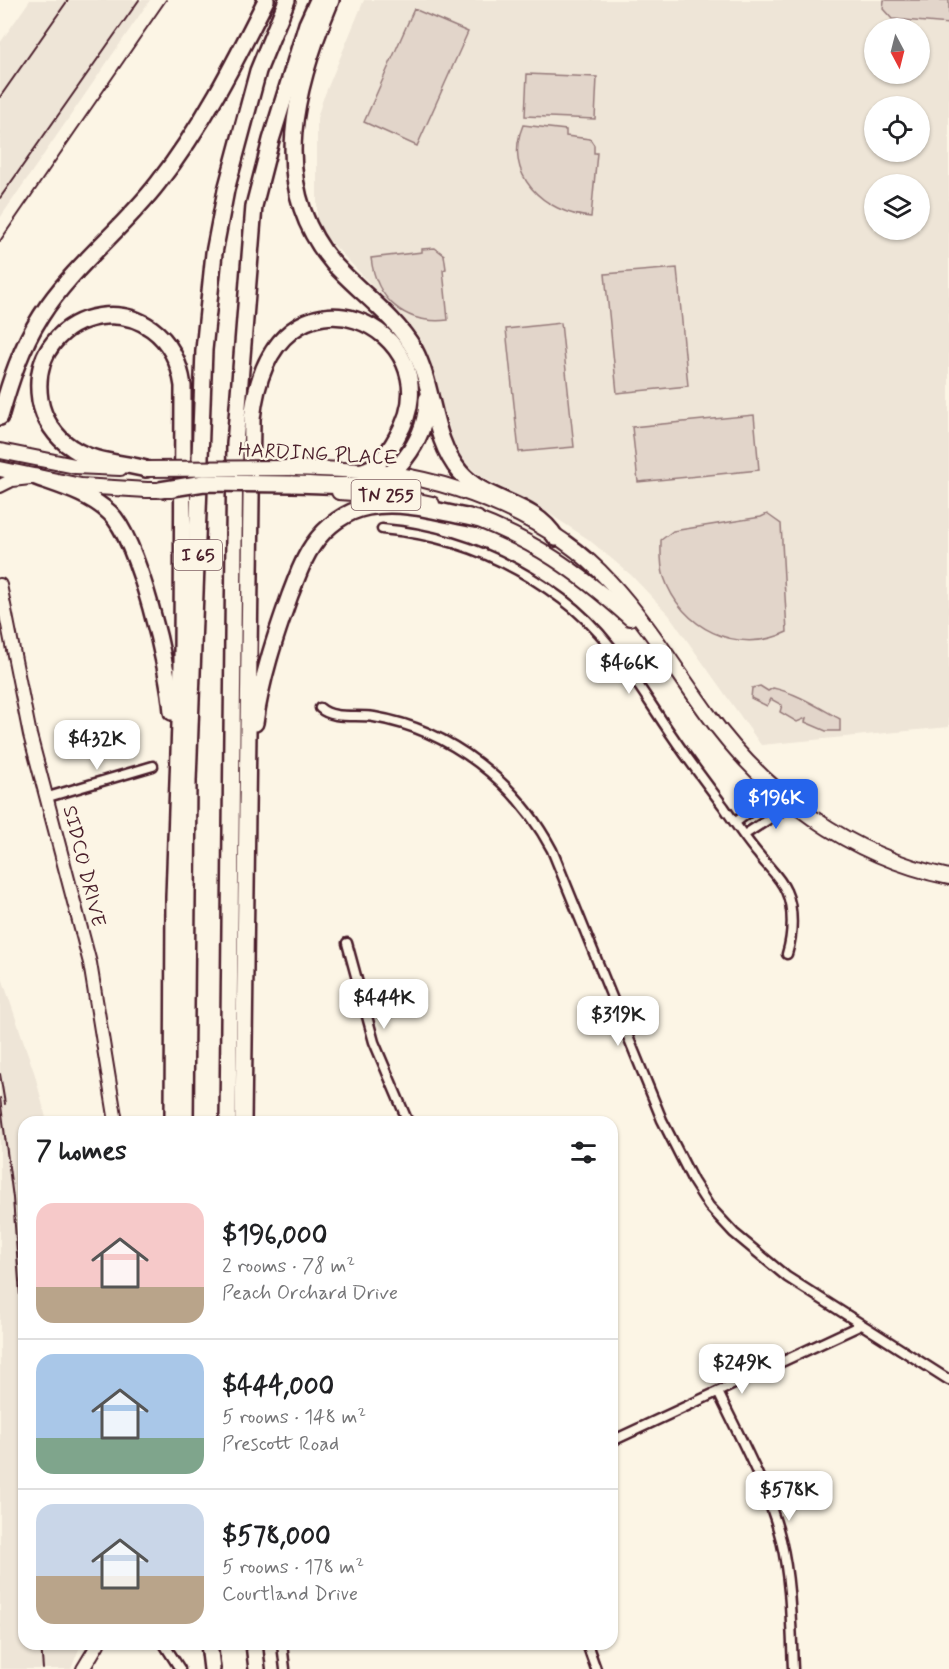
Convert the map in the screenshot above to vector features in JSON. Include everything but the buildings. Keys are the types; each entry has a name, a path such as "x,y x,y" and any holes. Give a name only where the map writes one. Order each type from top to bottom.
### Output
{"highway":[{"path":"0,417 19,357 42,314 58,292 156,185 192,136 230,73 266,0"},
{"name":"I 65","path":"185,1116 188,781 204,350 214,253 226,190 258,71 287,0"},
{"name":"I 65","path":"228,1116 235,444 239,364 254,206 271,140 307,24 318,0"},
{"path":"331,0 305,68 295,114 294,155 301,201 310,226 325,252 403,334 416,353 444,445 459,471 479,488 542,519 556,537"},
{"path":"146,469 76,451 61,440 46,419 39,392 44,362 60,336 79,323 113,315 144,323 168,344 182,377 184,462 174,897 173,1116"},
{"path":"243,1116 249,501 253,406 260,377 273,352 290,331 309,319 340,316 362,321 387,339 405,364 410,395 404,424 385,454 374,465 362,471"},
{"path":"154,490 204,483 292,481 365,484 387,474 408,455 421,430 427,403 425,378"},
{"path":"36,477 96,502 114,518 128,538 168,679 178,778"},
{"path":"246,792 259,696 268,661 304,560 320,535 349,513 381,505 477,519"},
{"path":"209,1650 212,1669"},
{"path":"255,1650 257,1669"}],"main road":[{"name":"HARDING PLACE","path":"0,451 75,466 146,469 292,481 396,496 444,507 511,533 574,569 652,637"},
{"path":"0,469 95,488 154,490"},
{"name":"HARDING PLACE","path":"292,481 362,471 428,482 474,496 512,512 556,537 610,582 725,736 756,773 792,804 860,846 896,862 949,877"},
{"path":"0,486 12,480 36,477"},
{"name":"SIDCO DRIVE","path":"0,585 18,683 90,963 115,1116"},
{"path":"83,1669 94,1650"}],"street":[{"path":"382,529 450,540 488,554 548,588 582,615 624,664 744,835 781,880 788,895 791,935 787,954"},
{"path":"320,708 330,714 393,722 428,734 468,756 514,795 542,831 556,858 662,1120 693,1181 715,1213 751,1249 804,1289 949,1380"},
{"path":"48,797 153,766"},
{"path":"736,822 777,791"},
{"path":"744,835 792,804"},
{"path":"347,943 374,1042 405,1116"},
{"path":"618,1438 861,1325"},
{"path":"718,1392 758,1477 779,1532 789,1595 793,1669"},
{"path":"168,1650 180,1669"},
{"path":"283,1650 285,1669"},
{"path":"589,1650 596,1669"}],"shaded area":[{"path":"30,0 150,0 0,218 0,43"},
{"path":"364,0 949,0 949,727 761,745 669,615 631,575 588,539 542,509 480,476 463,461 453,440 429,359 418,335 317,227 317,118"},
{"path":"884,0 949,0 949,24 930,22 930,18 891,18 883,9"},
{"path":"414,9 468,32 417,146 364,122"},
{"path":"527,74 597,77 595,119 525,116"},
{"path":"523,125 566,130 566,136 590,139 594,145 594,153 597,153 591,217 558,208 543,199 532,188 523,175 518,160 518,143"},
{"path":"435,248 444,255 446,269 443,270 448,320 419,318 406,314 396,307 379,286 371,258 422,252 422,249"},
{"path":"677,268 688,386 617,393 605,274"},
{"path":"561,323 574,447 519,452 506,329"},
{"path":"754,415 759,470 638,482 632,427"},
{"path":"767,514 781,524 787,632 768,639 749,641 731,639 713,633 697,623 672,595 663,572 661,540 673,531 761,517"},
{"path":"760,686 768,691 773,688 790,693 840,719 840,731 826,731 805,722 806,718 797,722 780,712 782,705 771,699 767,706 751,698 752,688"},
{"path":"0,972 35,1075 45,1116 18,1116 18,1650 79,1650 71,1669 0,1669"}],"railway":[{"path":"0,97 68,0"},
{"path":"0,198 139,0"},
{"path":"0,241 166,0"},
{"path":"0,1074 5,1104"},
{"path":"0,1098 13,1198 18,1268"},
{"path":"41,1650 43,1669"}]}
